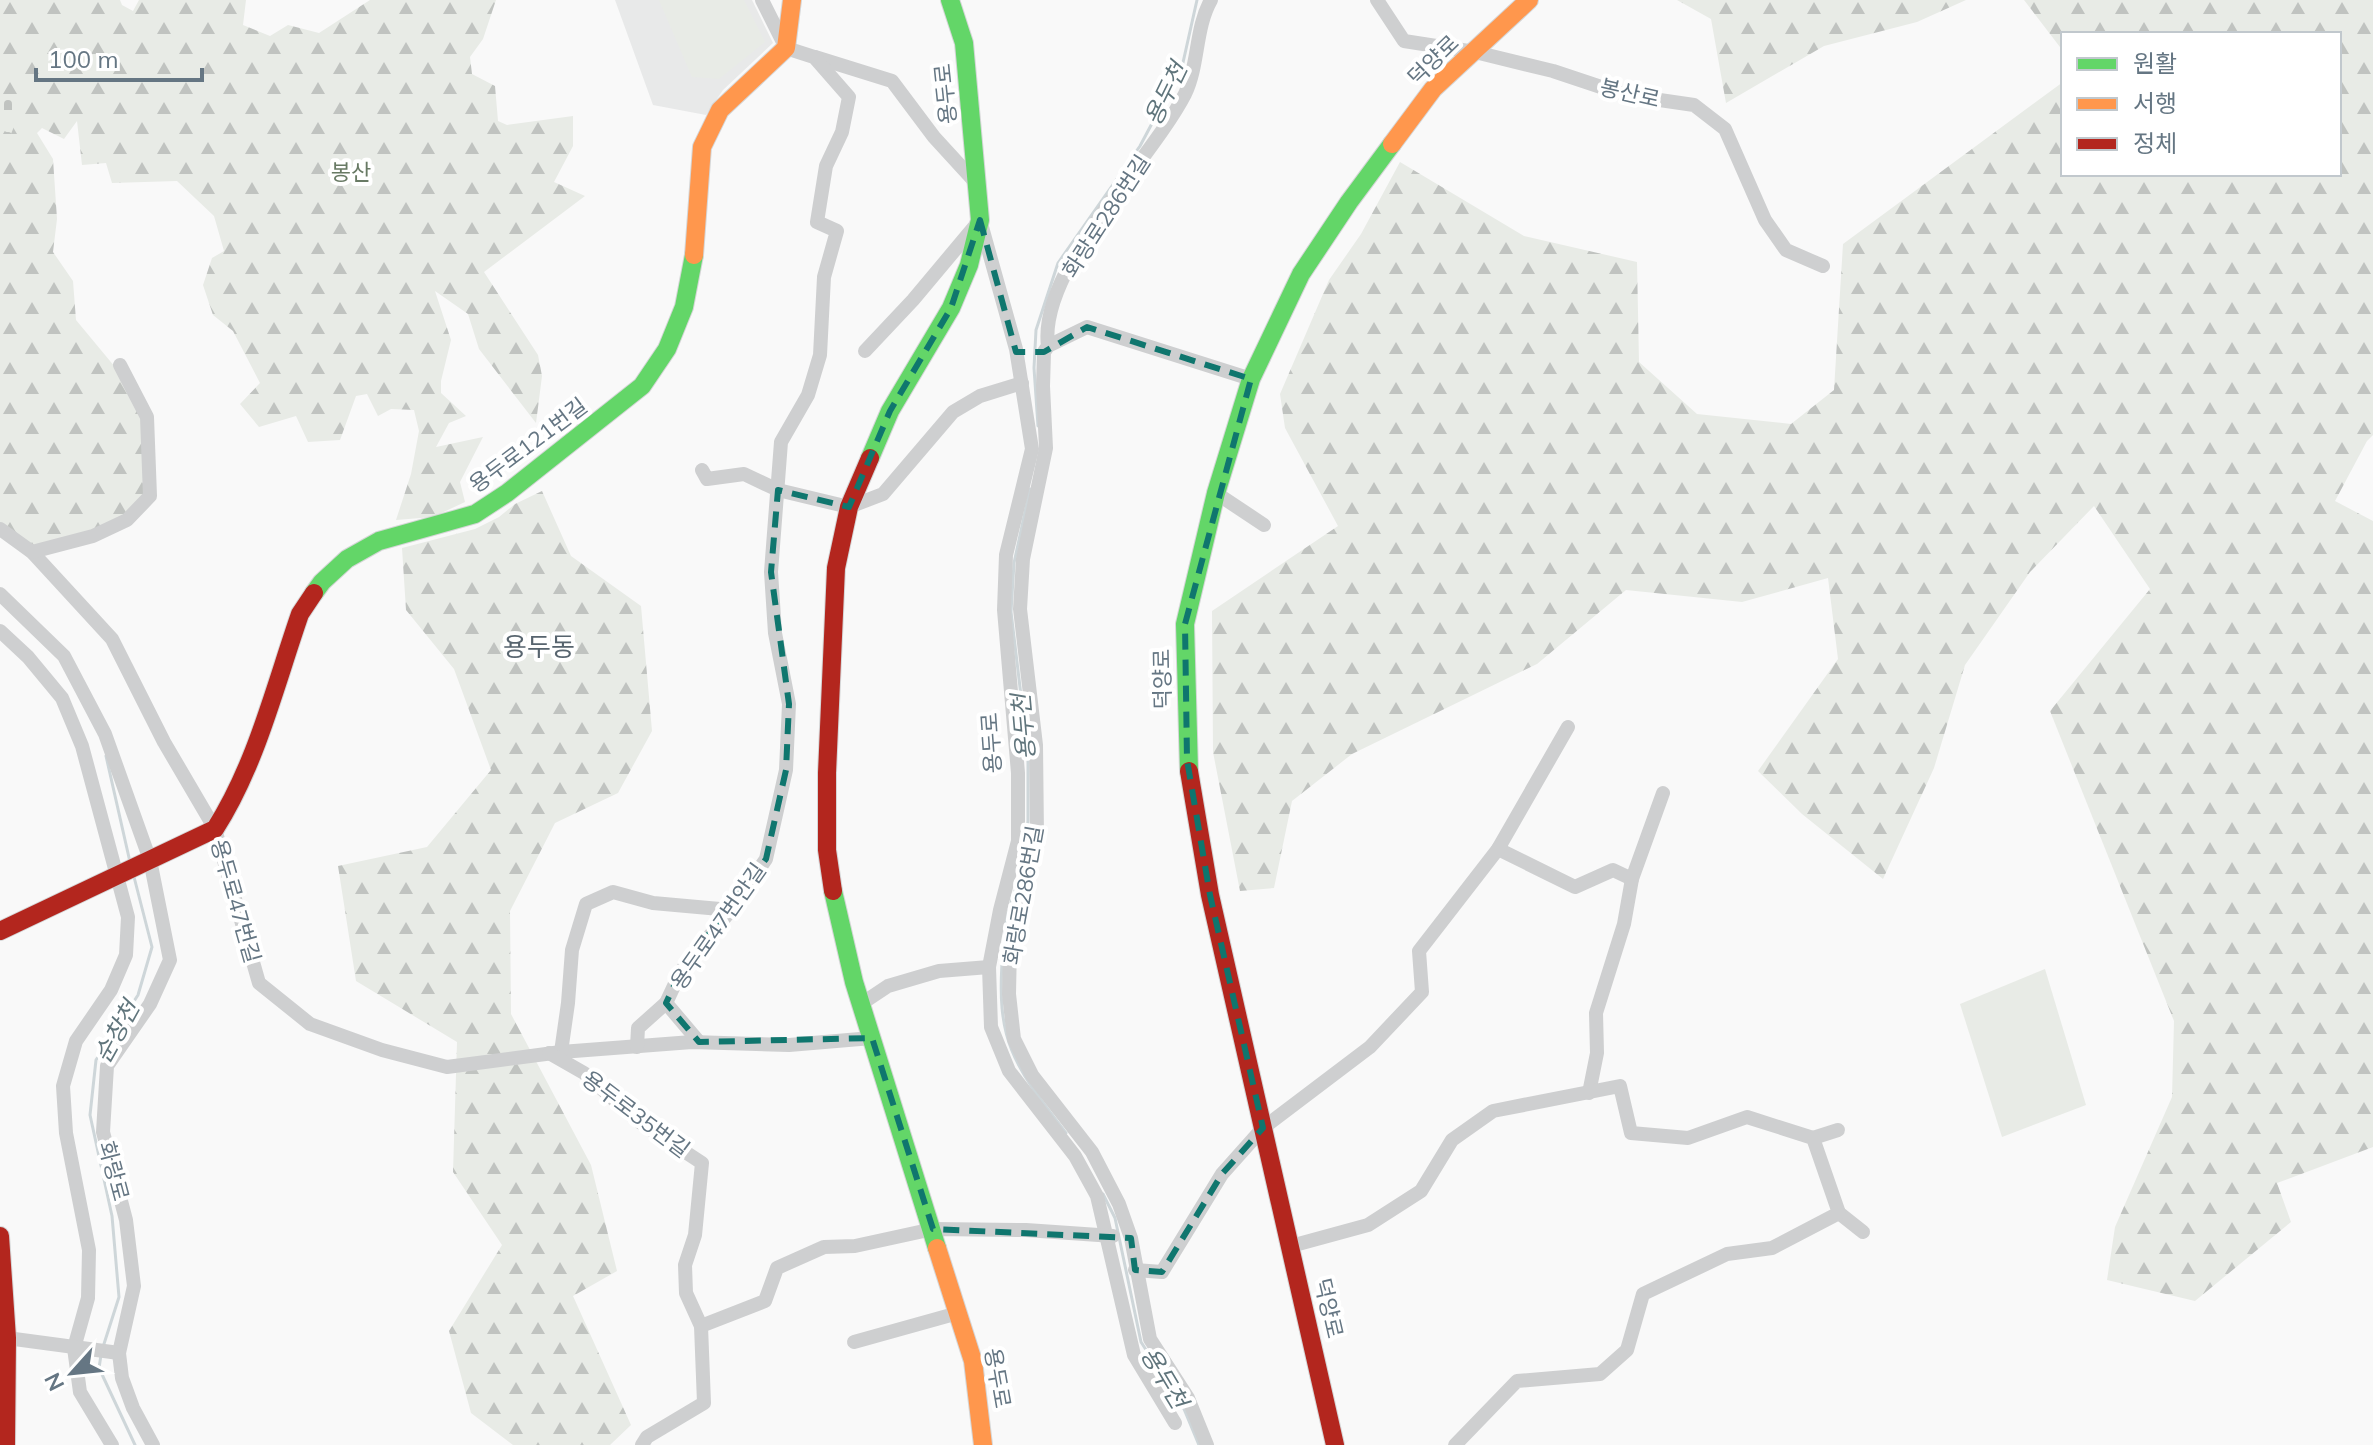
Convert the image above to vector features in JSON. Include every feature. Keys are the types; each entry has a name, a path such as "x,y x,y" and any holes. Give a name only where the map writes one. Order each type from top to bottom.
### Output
{"main road":[{"path":"786,48 792,0"},
{"name":"용두로","path":"950,0 964,43 980,220 969,265 951,308 890,411 849,507 836,568 827,773 827,850 835,904 861,1004 973,1361 983,1445"},
{"name":"덕양로","path":"1335,1445 1210,895 1187,760 1185,624 1216,493 1251,379 1301,274 1349,202 1433,89 1529,0"},
{"name":"용두로121번길","path":"215,829 245,771 300,614 322,582 347,559 379,541 475,514 507,493 642,386 667,349 684,307 694,260 702,147 720,110 786,48"},
{"path":"0,931 215,829"},
{"path":"0,1236 7,1338 6,1445"}],"street":[{"path":"762,0 786,48 814,57"},
{"name":"화랑로286번길","path":"1207,1445 1188,1398 1150,1339 1131,1238 1119,1204 1092,1152 1032,1075 1014,1039 1009,994 1010,945 1037,836 1036,745 1020,609 1023,559 1046,448 1046,329 1055,298 1074,261 1109,204 1157,140 1186,91 1211,0"},
{"name":"봉산로","path":"1377,0 1404,41 1475,52 1553,71 1625,95 1694,105 1725,129 1765,220 1786,250 1823,266"},
{"name":"용두로","path":"814,57 892,81 934,137 977,184"},
{"name":"용두로47번안길","path":"699,1042 666,1003 681,971 731,910 766,859 786,770 789,704 775,633 771,572 781,442 808,395 820,355 824,277 837,231 817,222 826,166 842,132 849,97 814,57"},
{"path":"865,351 913,300 980,220"},
{"name":"용두로","path":"980,220 1016,352 1032,449 1006,555 1004,610 1018,773 1018,841 989,967 991,1027 1009,1071 1075,1156 1097,1196 1134,1355 1175,1423"},
{"path":"1016,352 1046,349 1087,327 1251,379"},
{"path":"32,552 93,536 127,520 150,496 147,417 120,365"},
{"path":"702,470 707,479 744,474 778,490 849,507 883,494 953,412 980,396 1022,383"},
{"path":"1216,493 1264,525"},
{"name":"용두로47번길","path":"0,529 32,552 112,639 164,742 215,829 259,983 310,1024 382,1050 447,1067 555,1052 699,1042 789,1045 872,1038"},
{"name":"화랑로","path":"0,594 64,656 105,734 146,862 170,960 150,1004 107,1066 103,1132 126,1220 134,1286 115,1352 133,1408 153,1445"},
{"path":"0,631 28,657 62,698 82,746 120,874 128,917 126,955 111,990 76,1041 63,1086 66,1133 89,1250 88,1298 76,1348 80,1392 112,1445"},
{"path":"1135,1270 1162,1272 1222,1174 1263,1128 1370,1047 1422,992 1419,951 1498,849 1568,727"},
{"path":"1589,1093 1597,1053 1596,1013 1624,924 1632,879 1663,793"},
{"path":"1498,849 1575,887 1613,870 1632,879"},
{"path":"555,1052 572,950 586,904 613,892 653,903 731,910"},
{"path":"861,1004 888,986 939,971 989,967"},
{"path":"637,1047 638,1028 666,1003"},
{"name":"용두로35번길","path":"555,1052 638,1121 702,1163 695,1235 685,1265 686,1293 701,1326 704,1403 647,1437 642,1445"},
{"path":"1291,1246 1368,1225 1421,1191 1452,1140 1493,1111 1620,1086 1631,1133 1688,1138 1747,1117 1813,1138 1838,1130"},
{"path":"1813,1138 1839,1213 1863,1232"},
{"path":"1455,1445 1517,1381 1600,1374 1627,1350 1643,1294 1727,1254 1772,1248 1839,1213"},
{"path":"701,1326 765,1301 777,1268 824,1247 855,1246 933,1229 1026,1230 1131,1238"},
{"path":"854,1342 958,1313"},
{"path":"7,1338 115,1352"}],"highlighted area":[{"path":"980,220 1016,352 1044,352 1087,327 1251,379 1185,624 1187,760 1210,895 1263,1128 1222,1174 1162,1272 1135,1270 1131,1238 933,1229 872,1038 699,1042 666,1003 681,971 766,859 786,770 789,704 771,572 778,490 849,507 890,411 951,308"}],"shaded area":[{"path":"615,0 752,0 773,43 723,90 706,115 653,105"}],"green space":[{"name":"봉산","path":"0,0 120,0 122,5 133,11 139,0 246,0 243,25 270,36 288,25 319,33 370,0 496,0 483,39 470,57 472,74 495,86 498,121 507,125 573,116 573,146 554,182 585,196 484,272 538,355 542,376 536,423 479,349 468,314 435,291 451,340 441,393 466,416 449,423 436,447 483,437 460,482 465,502 433,517 396,520 411,474 419,431 414,410 391,409 378,416 367,394 356,396 340,440 308,442 296,416 259,427 240,404 260,383 233,331 213,315 203,285 212,258 224,251 214,216 177,181 112,183 106,163 82,165 77,121 64,139 42,128 37,133 53,159 57,219 53,252 73,281 76,320 115,367 143,419 145,494 125,517 92,532 34,548 0,524"},
{"path":"659,0 744,0 765,42 719,79 692,77"},
{"path":"1677,0 1966,0 1917,22 1824,46 1726,103 1711,19"},
{"path":"2024,0 2373,0 2373,435 2335,501 2373,521 2373,1147 2277,1183 2291,1222 2195,1301 2107,1280 2115,1227 2172,1097 2174,1021 2050,711 2150,589 2094,506 2030,572 1965,665 1934,768 1883,879 1802,814 1758,771 1838,659 1828,578 1742,602 1626,590 1537,664 1352,754 1292,801 1274,888 1240,891 1213,752 1212,611 1338,526 1285,428 1280,394 1329,280 1361,234 1400,162 1524,236 1637,262 1639,362 1697,414 1791,424 1834,390 1843,244 2061,83 2061,176 2341,176 2341,32 2061,32 2061,48"},
{"path":"13,99 23,104 11,134 0,129 0,101"},
{"path":"542,491 571,556 641,606 652,731 618,793 555,823 510,911 511,1014 591,1165 617,1271 573,1296 631,1425 610,1445 513,1445 471,1413 449,1331 502,1245 453,1172 457,1042 356,981 338,866 427,847 491,770 454,669 406,610 402,548 475,529"},
{"path":"2045,969 2086,1105 2002,1137 1960,1004"}],"waterway":[{"name":"용두천","path":"1038,426 1034,368 1036,330 1058,263 1140,146 1182,67 1197,0"},
{"name":"용두천","path":"1024,862 1028,821 1028,754 1011,612 1014,563 1030,489"},
{"name":"순창천","path":"106,756 130,862"},
{"name":"순창천","path":"103,1347 119,1297 112,1216 90,1115 96,1060 138,995 152,947 133,873"},
{"name":"용두천","path":"1004,943 1006,918 1021,873"},
{"name":"용두천","path":"1003,951 1001,982 1005,1030 1021,1069 1066,1133"},
{"name":"용두천","path":"1103,1194 1115,1218 1141,1342 1184,1409 1199,1445"},
{"name":"순창천","path":"101,1355 99,1368 135,1445"}],"traffic: fast":[{"path":"870,458 890,411 951,308 969,265 980,220 964,43 950,0"},
{"path":"1189,771 1185,624 1216,493 1251,379 1301,274 1392,144"},
{"path":"314,593 347,559 379,541 475,514 507,493 642,386 667,349 684,307 694,255"},
{"path":"833,891 854,982 937,1248"}],"traffic: slow":[{"path":"694,255 702,147 720,110 786,48 792,0"},
{"path":"1392,144 1433,89 1529,0"},
{"path":"937,1248 973,1361 983,1445"}],"traffic: jam":[{"path":"833,891 827,850 827,773 836,568 849,507 870,458"},
{"path":"0,931 215,829 242,779 300,614 314,593"},
{"path":"1189,771 1210,895 1335,1445"},
{"path":"0,1236 7,1338 6,1445"}],"district":[{"name":"용두동","path":"539,647"}]}
